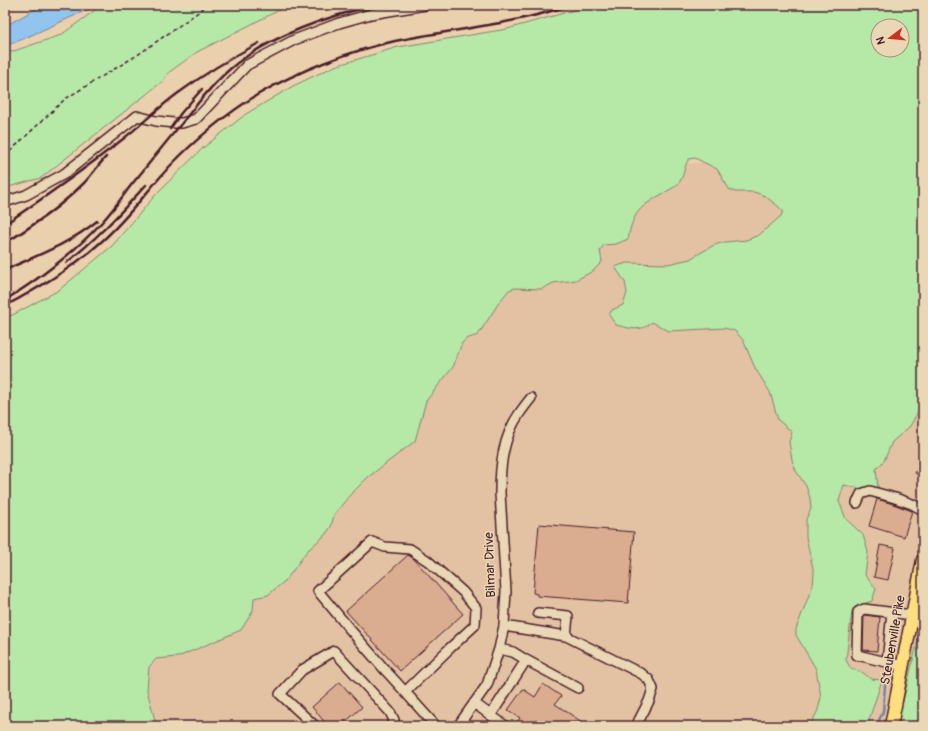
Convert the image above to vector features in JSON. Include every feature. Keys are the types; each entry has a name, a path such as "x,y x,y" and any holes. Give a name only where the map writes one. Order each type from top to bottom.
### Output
{"main road":[{"name":"Steubenville Pike","path":"891,726 923,560"}],"street":[{"path":"5,202 26,195 64,174 137,116 156,121 174,123 196,119 247,65 294,40 339,23 371,14 425,5"},
{"name":"Bilmar Drive","path":"458,726 487,685 499,649 504,626 506,591 500,492 501,460 507,437 519,414 531,398"},
{"path":"857,504 861,494 870,491 912,504 923,510"},
{"path":"405,692 475,625 476,608 463,592 428,561 410,549 385,547 372,542 318,591 343,622 405,692 436,726"},
{"path":"903,666 857,655 858,612 864,609 912,615"},
{"path":"887,662 892,612"},
{"path":"538,613 568,616 566,636"},
{"path":"504,626 566,636 642,674 649,680 653,689 649,701 636,726"},
{"path":"499,649 513,652 578,688"},
{"path":"315,726 280,694 302,670 334,651 390,712 394,720 392,726"},
{"path":"491,715 526,660"},
{"path":"474,703 504,724"}],"path":[{"path":"5,156 65,99 139,54 200,11 205,5"}],"shaded area":[{"path":"853,150 923,372 923,560 891,726 111,726 475,181"}],"green space":[{"path":"102,5 289,5 197,52 168,73 163,81 41,178 5,188 5,54 61,35"},
{"path":"586,5 923,5 923,403 910,426 892,442 884,461 876,469 878,487 866,490 844,485 839,501 846,519 863,535 868,552 865,575 876,589 872,601 856,606 852,611 846,660 851,669 862,672 871,679 882,680 867,726 810,726 818,710 821,697 816,669 796,635 796,629 813,585 814,573 806,537 806,519 811,509 810,498 806,486 796,471 792,460 789,442 792,432 778,420 770,392 755,368 743,340 735,331 725,328 669,331 652,322 643,328 635,329 616,325 609,315 612,310 623,305 627,293 625,282 615,267 626,263 668,264 690,259 714,245 725,242 746,240 759,235 781,216 783,211 765,196 754,192 735,192 729,189 717,169 695,158 689,159 682,178 678,184 648,203 639,211 632,222 628,239 616,244 604,245 600,250 602,262 593,271 576,280 553,283 542,289 515,288 509,290 478,335 466,339 462,343 453,367 426,401 415,441 367,478 349,496 334,515 331,527 324,536 307,551 286,580 268,595 254,598 253,611 241,630 178,657 156,659 149,667 147,690 156,724 155,726 5,726 5,319 59,290 112,246 158,192 204,147 246,114 293,86 335,66 398,47 507,29 571,11"},
{"path":"923,619 923,726 897,726"}],"water":[{"path":"43,5 98,5 5,46 5,26"}],"building":[{"path":"923,461 923,478 915,473"},
{"path":"877,499 912,511 904,537 869,526"},
{"path":"539,524 634,532 628,603 537,596 537,594 533,593"},
{"path":"880,545 895,548 888,580 874,577"},
{"path":"408,555 413,558 463,614 400,671 346,611"},
{"path":"865,615 880,617 877,651 863,650"},
{"path":"340,682 362,707 341,726 328,726 312,707"},
{"path":"543,684 561,696 555,704 588,726 522,726 517,722 520,718 508,710 523,689 535,697"}],"waterway":[{"path":"876,726 883,712 886,672"}],"railway":[{"path":"5,300 56,264 92,233 110,213 199,102 230,69 245,57 280,37 320,21 377,5"},
{"path":"5,306 55,277 90,251 120,224 170,166 190,146 234,111 273,86 324,63 377,45 505,22 549,12 570,5"},
{"path":"5,224 130,134 170,99 207,73 259,43"},
{"path":"170,129 181,113 202,89"},
{"path":"5,243 36,223 66,200 87,180 106,157"},
{"path":"66,263 98,235 146,185"},
{"path":"5,270 64,243 97,221"}]}
